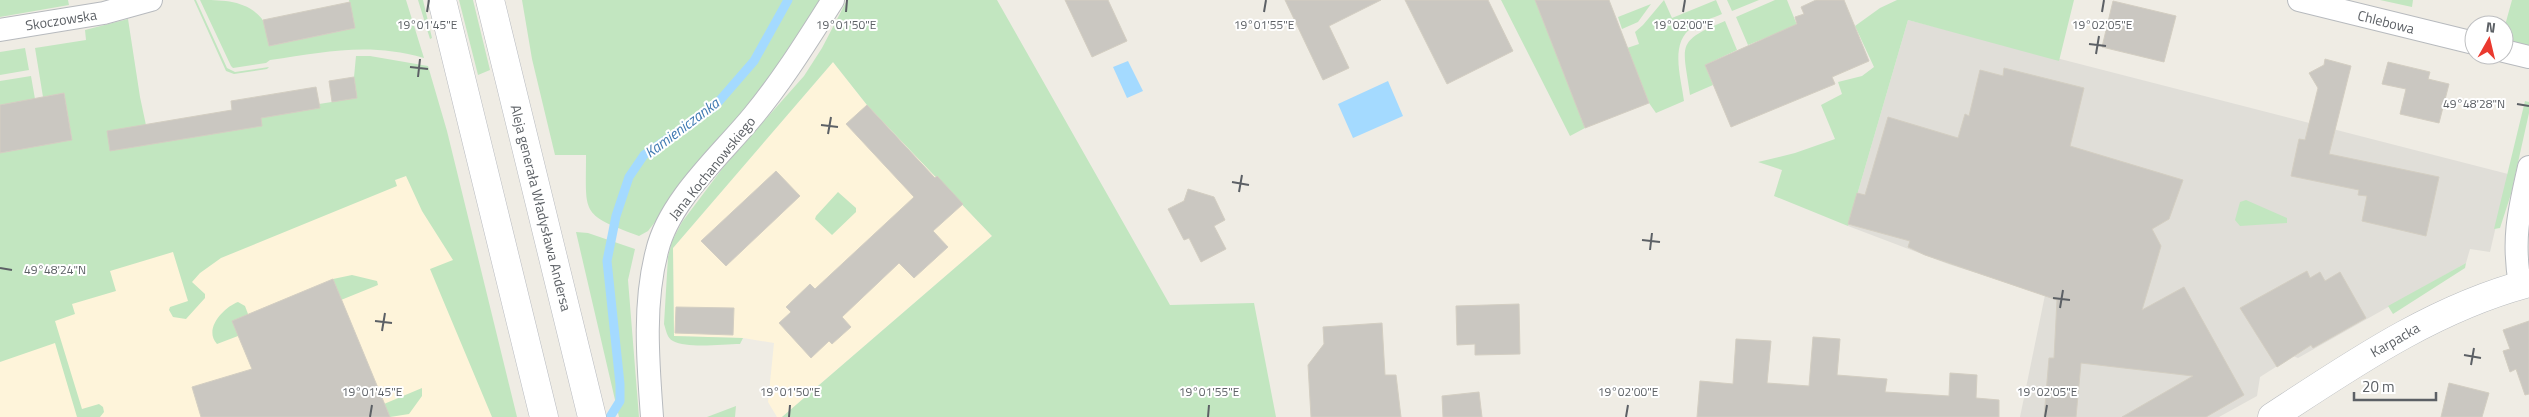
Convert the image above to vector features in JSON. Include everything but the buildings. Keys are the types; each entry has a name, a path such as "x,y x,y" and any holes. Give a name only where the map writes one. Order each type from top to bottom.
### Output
{"main road":[{"path":"442,0 544,417"},
{"name":"Aleja generała Władysława Andersa","path":"490,0 592,417"},
{"name":"Karpacka","path":"2272,417 2410,330 2457,308 2524,284"}],"street":[{"name":"Skoczowska","path":"0,30 104,13 151,0"},
{"name":"Jana Kochanowskiego","path":"652,417 649,380 648,308 657,249 667,225 680,204 754,115 833,0"},
{"name":"Chlebowa","path":"2298,0 2464,41"},
{"path":"2514,53 2529,57"},
{"path":"2524,284 2516,261 2516,224 2529,167"}],"shaded area":[{"path":"1908,20 2508,174 2490,252 2470,249 2466,263 2298,358 2293,356 2260,377 2257,396 2219,417 2020,417 2045,295 1948,264 1848,226"},
{"path":"833,62 867,105 992,236 782,417 777,417 768,402 774,343 743,338 674,336 673,248"},
{"path":"411,174 461,258 497,417 0,417 0,359 72,276 169,242 233,242"}],"green space":[{"path":"0,0 68,0 69,5 0,17"},
{"path":"194,0 196,0 227,68 235,72 269,67 267,69 234,74 226,71"},
{"path":"200,0 234,2 249,8 264,22 269,46 355,28 349,0 406,0 424,58 404,53 365,49 310,54 233,68"},
{"path":"418,0 423,0 432,38 430,39"},
{"path":"459,0 473,0 490,70 478,75"},
{"path":"522,0 820,0 772,73 648,231 639,236 596,217 590,210 586,190 586,155 555,155 532,59"},
{"path":"847,0 997,0 1170,305 1254,303 1276,417 782,417 992,236 867,105 833,62 673,248 674,336 743,338 740,344 687,345 671,340 664,324 668,257 672,241 682,222 725,165 804,76 822,48"},
{"path":"1501,0 1540,0 1585,128 1570,136"},
{"path":"1664,0 1672,18 1716,0 1722,14 1700,23 1686,34 1681,42 1678,61 1684,101 1656,113 1649,103 1627,48 1639,44 1635,32"},
{"path":"1727,0 1759,0 1732,11"},
{"path":"1775,0 1787,0 1797,25 1748,45 1736,17"},
{"path":"1897,0 2074,0 2059,61 1908,20 1848,226 1774,196 1782,170 1758,162 1795,153 1835,139 1821,105 1842,94 1838,82 1862,76 1874,67 1855,26 1880,8"},
{"path":"2380,0 2413,0 2412,7"},
{"path":"2512,0 2529,0 2529,46 2514,43 2514,15 2508,15"},
{"path":"1651,4 1638,22 1622,29 1618,17"},
{"path":"128,19 140,97 150,144 234,122 320,108 319,104 357,98 354,77 356,56 370,56 428,66 447,131 517,417 492,417 430,269 453,260 422,211 406,176 395,180 397,186 221,258 200,273 192,282 205,294 205,298 186,319 173,317 169,310 170,307 188,301 173,252 110,271 116,291 72,304 75,314 55,321 82,409 99,404 103,407 104,412 100,417 77,417 55,343 0,362 0,153 72,139 64,93 43,97 35,48 86,40 85,30"},
{"path":"1725,21 1737,50 1705,65 1713,85 1690,95 1685,65 1686,47 1697,34"},
{"path":"25,48 29,70 0,75 0,52"},
{"path":"31,76 35,99 0,105 0,81"},
{"path":"2525,101 2529,102 2529,113 2511,194 2500,228 2494,229"},
{"path":"838,192 856,208 856,212 832,235 815,219"},
{"path":"2246,200 2287,218 2287,223 2240,226 2235,220 2240,202"},
{"path":"576,232 588,233 635,249 628,280 639,417 619,417"},
{"path":"2466,263 2465,268 2393,314 2388,306"},
{"path":"352,275 377,281 378,285 341,300 333,279"},
{"path":"238,302 245,306 248,314 238,336 217,344 212,332 217,319"},
{"path":"422,388 422,396 409,414 390,417 384,404"},
{"path":"736,406 735,417 707,417"}],"water":[{"path":"1128,61 1143,91 1127,98 1113,67"},
{"path":"1388,81 1403,116 1353,138 1338,104"}],"waterway":[{"name":"Kamieniczanka","path":"610,417 620,401 620,384 607,261 616,216 629,177 644,155 714,107 754,61 788,0"}]}
